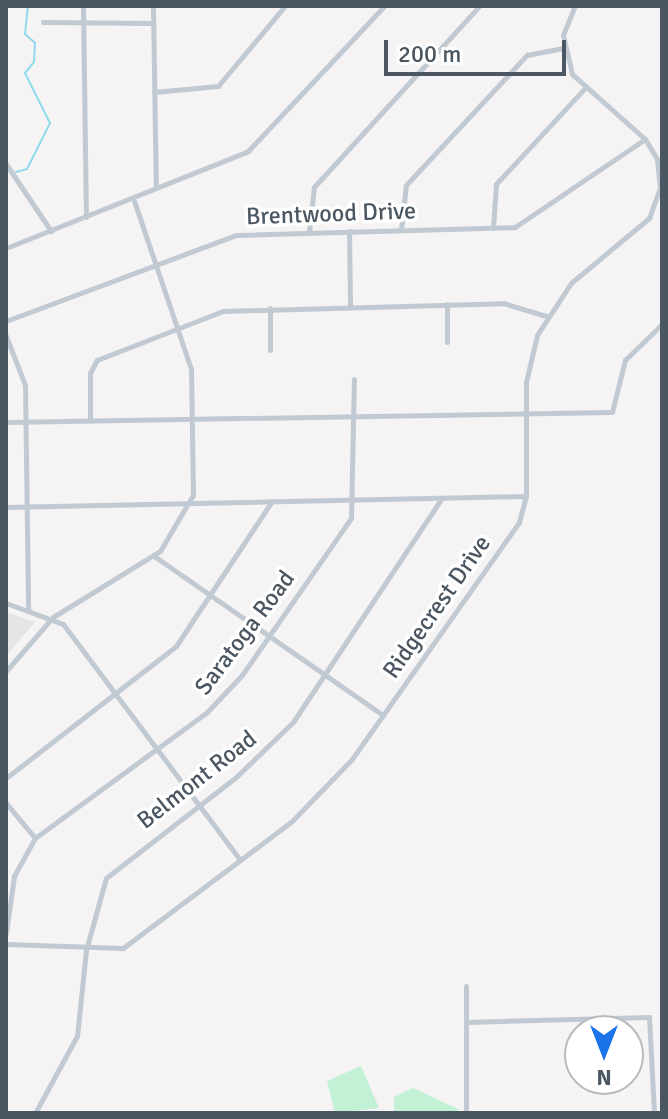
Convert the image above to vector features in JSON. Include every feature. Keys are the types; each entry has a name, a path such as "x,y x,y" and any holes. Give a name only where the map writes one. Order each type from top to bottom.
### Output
{"street":[{"path":"83,6 86,217"},
{"path":"153,6 156,187"},
{"path":"154,92 218,86 285,6"},
{"path":"6,248 134,201 156,187 248,151 384,6"},
{"path":"309,232 314,187 479,6"},
{"path":"401,230 406,185 527,55 564,48 575,6"},
{"path":"43,22 152,23"},
{"name":"Ridgecrest Drive","path":"6,944 86,950 127,946 320,795 383,715 519,522 526,496 525,414 532,351 546,316 571,283 649,218 661,182 645,139 585,87 564,48"},
{"path":"493,228 496,184 585,87"},
{"name":"Brentwood Drive","path":"6,321 155,262 236,235 493,228 529,223 645,139"},
{"path":"6,164 51,231"},
{"path":"6,671 53,617 154,556 190,503 191,369 180,327 134,201"},
{"path":"349,231 350,306"},
{"path":"90,420 90,373 97,360 223,311 513,303 546,316"},
{"path":"447,304 447,342"},
{"path":"270,308 270,350"},
{"path":"6,422 612,412 625,360 662,324"},
{"path":"6,336 25,385 28,609"},
{"name":"Saratoga Road","path":"6,933 14,876 35,838 207,712 269,636 351,518 354,499 354,379"},
{"path":"6,507 526,496"},
{"name":"Belmont Road","path":"35,1113 77,1036 86,950 106,878 277,739 326,675 442,498"},
{"path":"6,778 176,646 212,596 272,501"},
{"path":"154,556 383,715"},
{"path":"6,603 53,617 116,694 240,860"},
{"path":"6,803 35,838"},
{"path":"466,986 466,1113"},
{"path":"467,1022 649,1017 654,1113"}],"shaded area":[{"path":"6,612 35,622 6,656"}],"green space":[{"path":"361,1066 379,1108 335,1113 327,1081"},
{"path":"413,1088 458,1109 458,1113 394,1113 394,1097"}],"waterway":[{"path":"16,172 27,169 50,123 25,73 34,62 35,43 25,34 28,6"}]}
